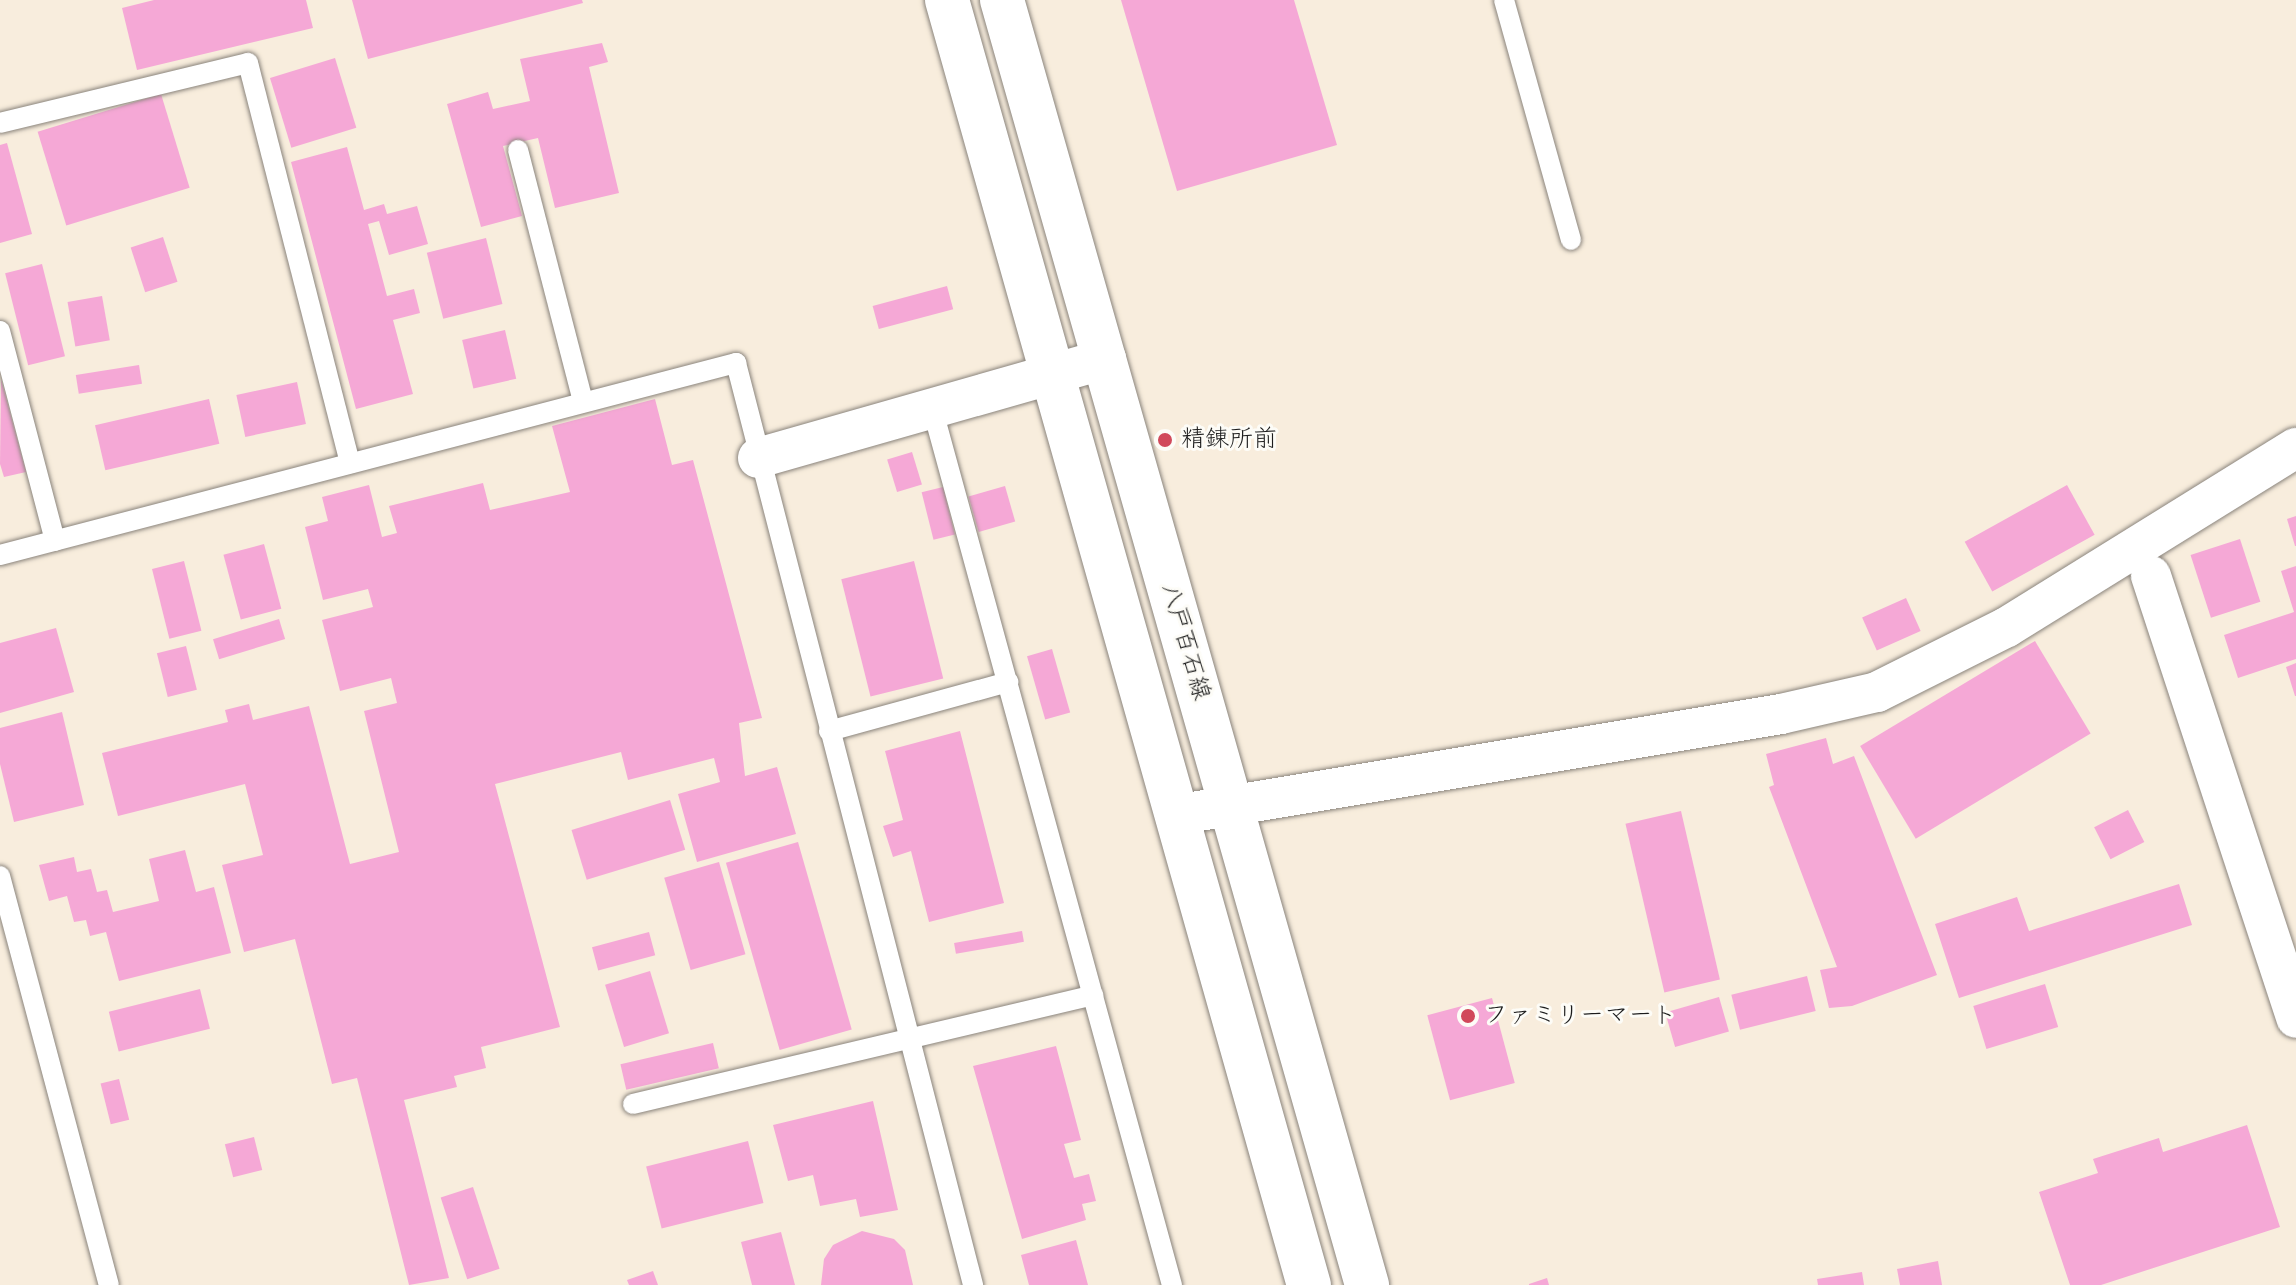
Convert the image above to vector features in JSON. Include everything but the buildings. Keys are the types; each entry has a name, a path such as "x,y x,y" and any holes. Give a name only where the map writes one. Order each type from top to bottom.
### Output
{"main road":[{"path":"947,0 1056,373 1175,815 1309,1285"},
{"name":"八戸百石線","path":"1002,0 1367,1285"}],"street":[{"path":"758,458 933,411 1106,359"},
{"path":"1175,815 1230,801 1781,714 1877,692 2007,627 2296,448"},
{"path":"2151,576 2296,1018"}],"lane":[{"path":"1504,0 1571,240"},
{"path":"0,123 248,63 350,463"},
{"path":"518,150 583,402"},
{"path":"0,331 55,541"},
{"path":"0,555 736,363 973,1285"},
{"path":"933,411 1172,1285"},
{"path":"829,731 1008,682"},
{"path":"0,876 109,1285"},
{"path":"633,1104 1093,995"}],"place":[{"name":"精錬所前","path":"1165,440"},
{"name":"ファミリーマート","path":"1468,1016"}]}
